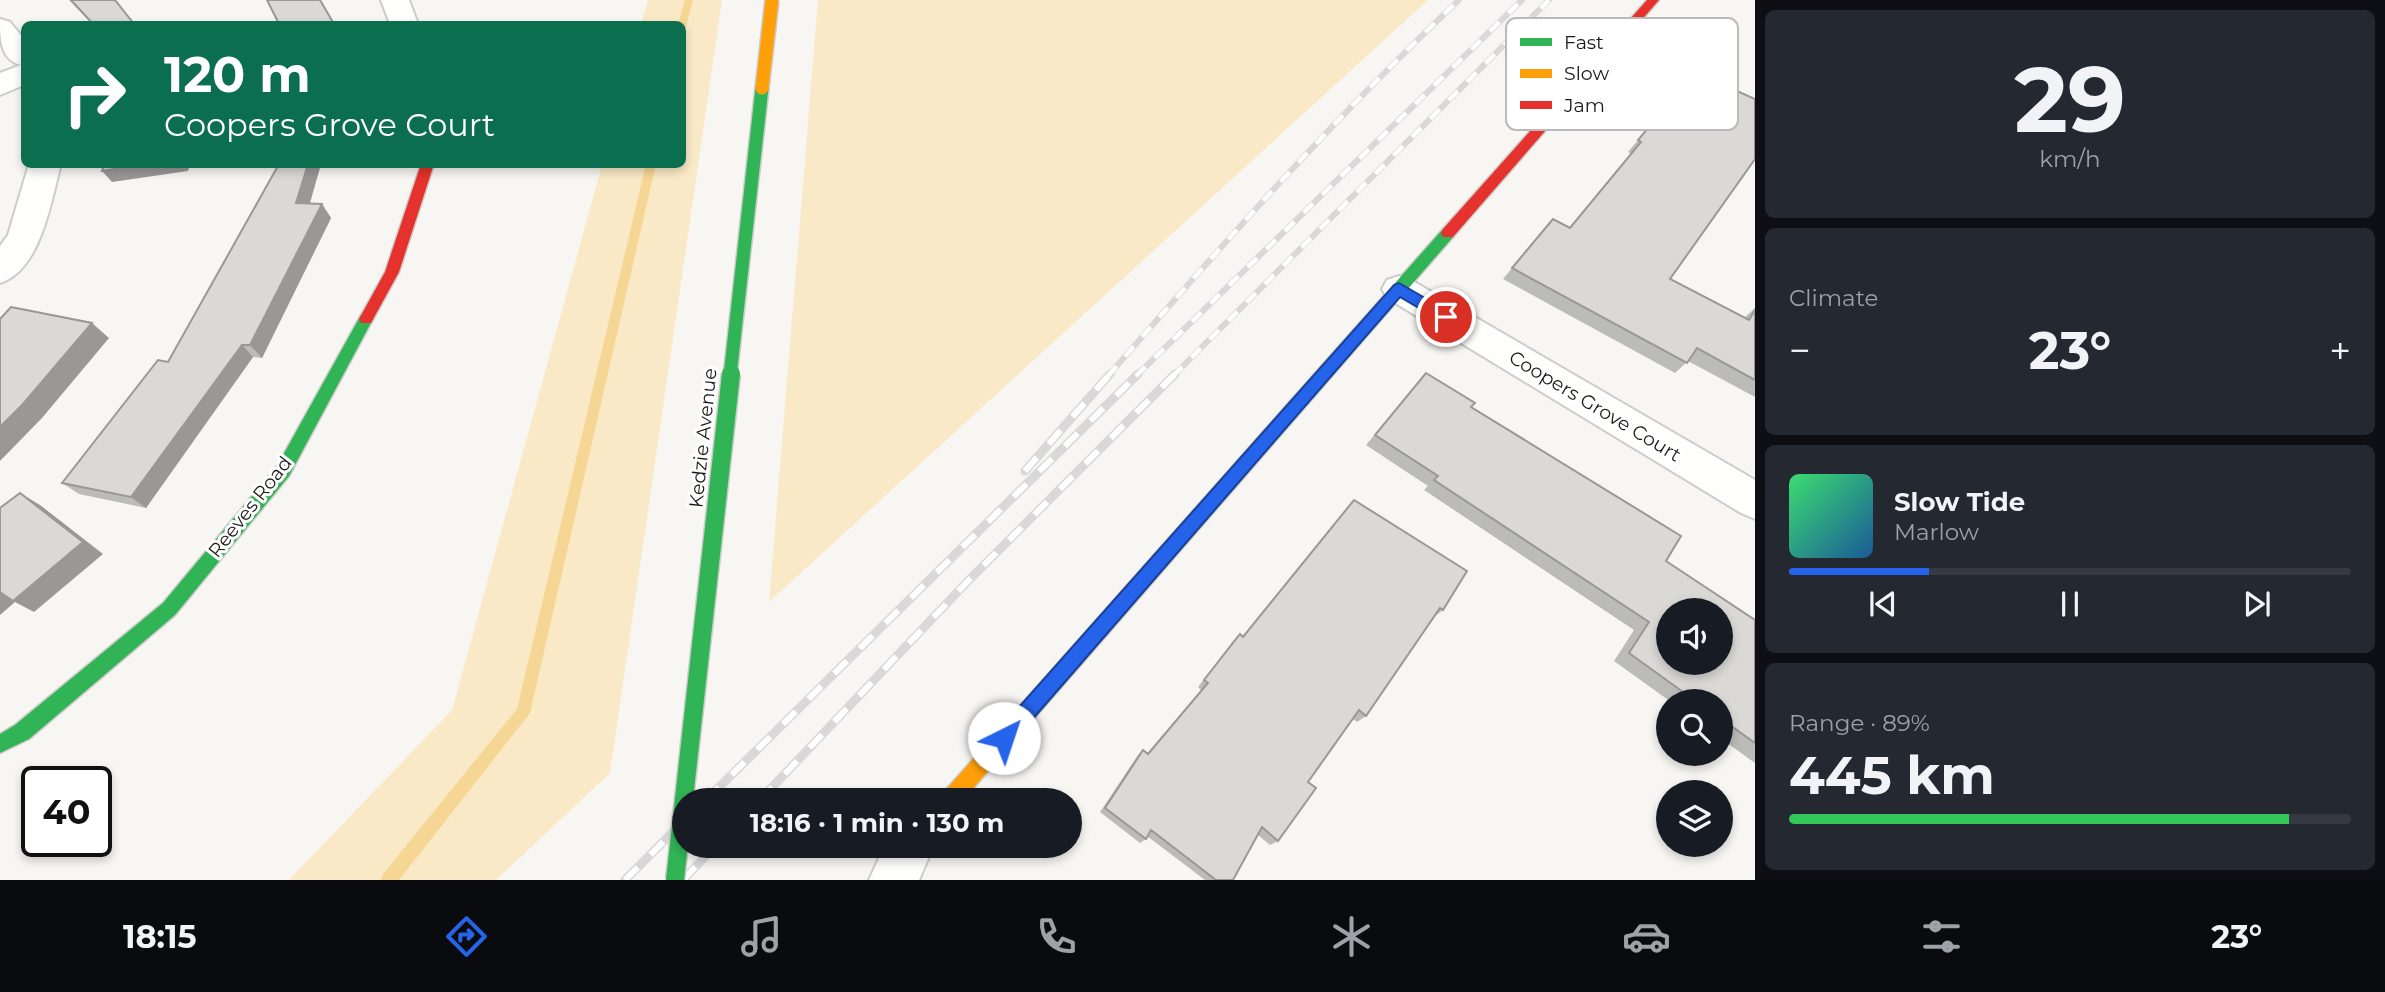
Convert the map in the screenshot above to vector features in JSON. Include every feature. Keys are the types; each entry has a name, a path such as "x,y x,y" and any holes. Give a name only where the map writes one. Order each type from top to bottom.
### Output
{"street":[{"path":"395,0 403,21"},
{"name":"Kedzie Avenue","path":"675,880 772,0"},
{"path":"1637,18 1653,0"},
{"path":"0,28 21,53"},
{"path":"0,85 21,75"},
{"path":"961,788 1539,130"},
{"path":"0,270 23,239 45,168"},
{"name":"Reeves Road","path":"0,744 22,732 169,609 283,471 392,272 427,168"},
{"name":"Coopers Grove Court","path":"1399,289 1755,501"},
{"path":"894,880 904,858"}],"shaded area":[{"path":"648,0 722,0 610,773 496,880 289,880 452,710 601,168 686,168 686,21 642,21"},
{"path":"818,0 1428,0 769,602"}],"building":[{"path":"71,0 115,0 132,21 90,21"},
{"path":"267,0 320,0 332,21 278,21"},
{"path":"1738,91 1755,99 1755,159 1670,279 1749,320 1755,310 1755,380 1697,348 1687,363 1512,268 1553,219 1570,228 1641,142 1638,140 1646,130 1738,130"},
{"path":"277,168 307,168 296,203 322,204 250,345 242,345 131,497 62,483 158,360 168,362"},
{"path":"11,307 92,323 0,427 0,319"},
{"path":"1426,373 1475,403 1471,407 1681,536 1666,561 1722,598 1656,598 1656,672 1629,653 1649,622 1434,480 1438,476 1375,435"},
{"path":"20,493 83,542 13,601 0,592 0,508"},
{"path":"1354,500 1467,571 1443,610 1440,608 1366,716 1359,710 1308,782 1316,788 1278,841 1262,827 1233,880 1216,880 1151,830 1146,839 1105,808 1143,750 1148,754 1208,683 1204,680 1240,634 1243,637"},
{"path":"1733,605 1755,620 1755,743 1733,727 1733,689 1679,689 1660,675 1733,675"}],"waterway":[{"path":"684,21 689,0"},
{"path":"389,880 523,713 650,168"}],"railway":[{"path":"1108,376 1323,137 1459,0"},
{"path":"1136,376 1522,0"},
{"path":"1531,18 1549,0"},
{"path":"771,788 967,582 1506,43"},
{"path":"1025,471 1110,374"},
{"path":"718,788 1138,374"},
{"path":"625,880 672,833"},
{"path":"683,880 704,858"}],"traffic: fast":[{"path":"675,880 762,88"},
{"path":"1159,562 1448,233"},
{"path":"0,744 22,732 169,609 283,471 366,319"}],"traffic: slow":[{"path":"762,88 772,0"},
{"path":"961,788 1159,562"}],"traffic: jam":[{"path":"1637,18 1653,0"},
{"path":"1448,233 1539,130"},
{"path":"366,319 392,272 427,168"}],"route":[{"path":"1004,738 1399,289 1446,317"}]}
